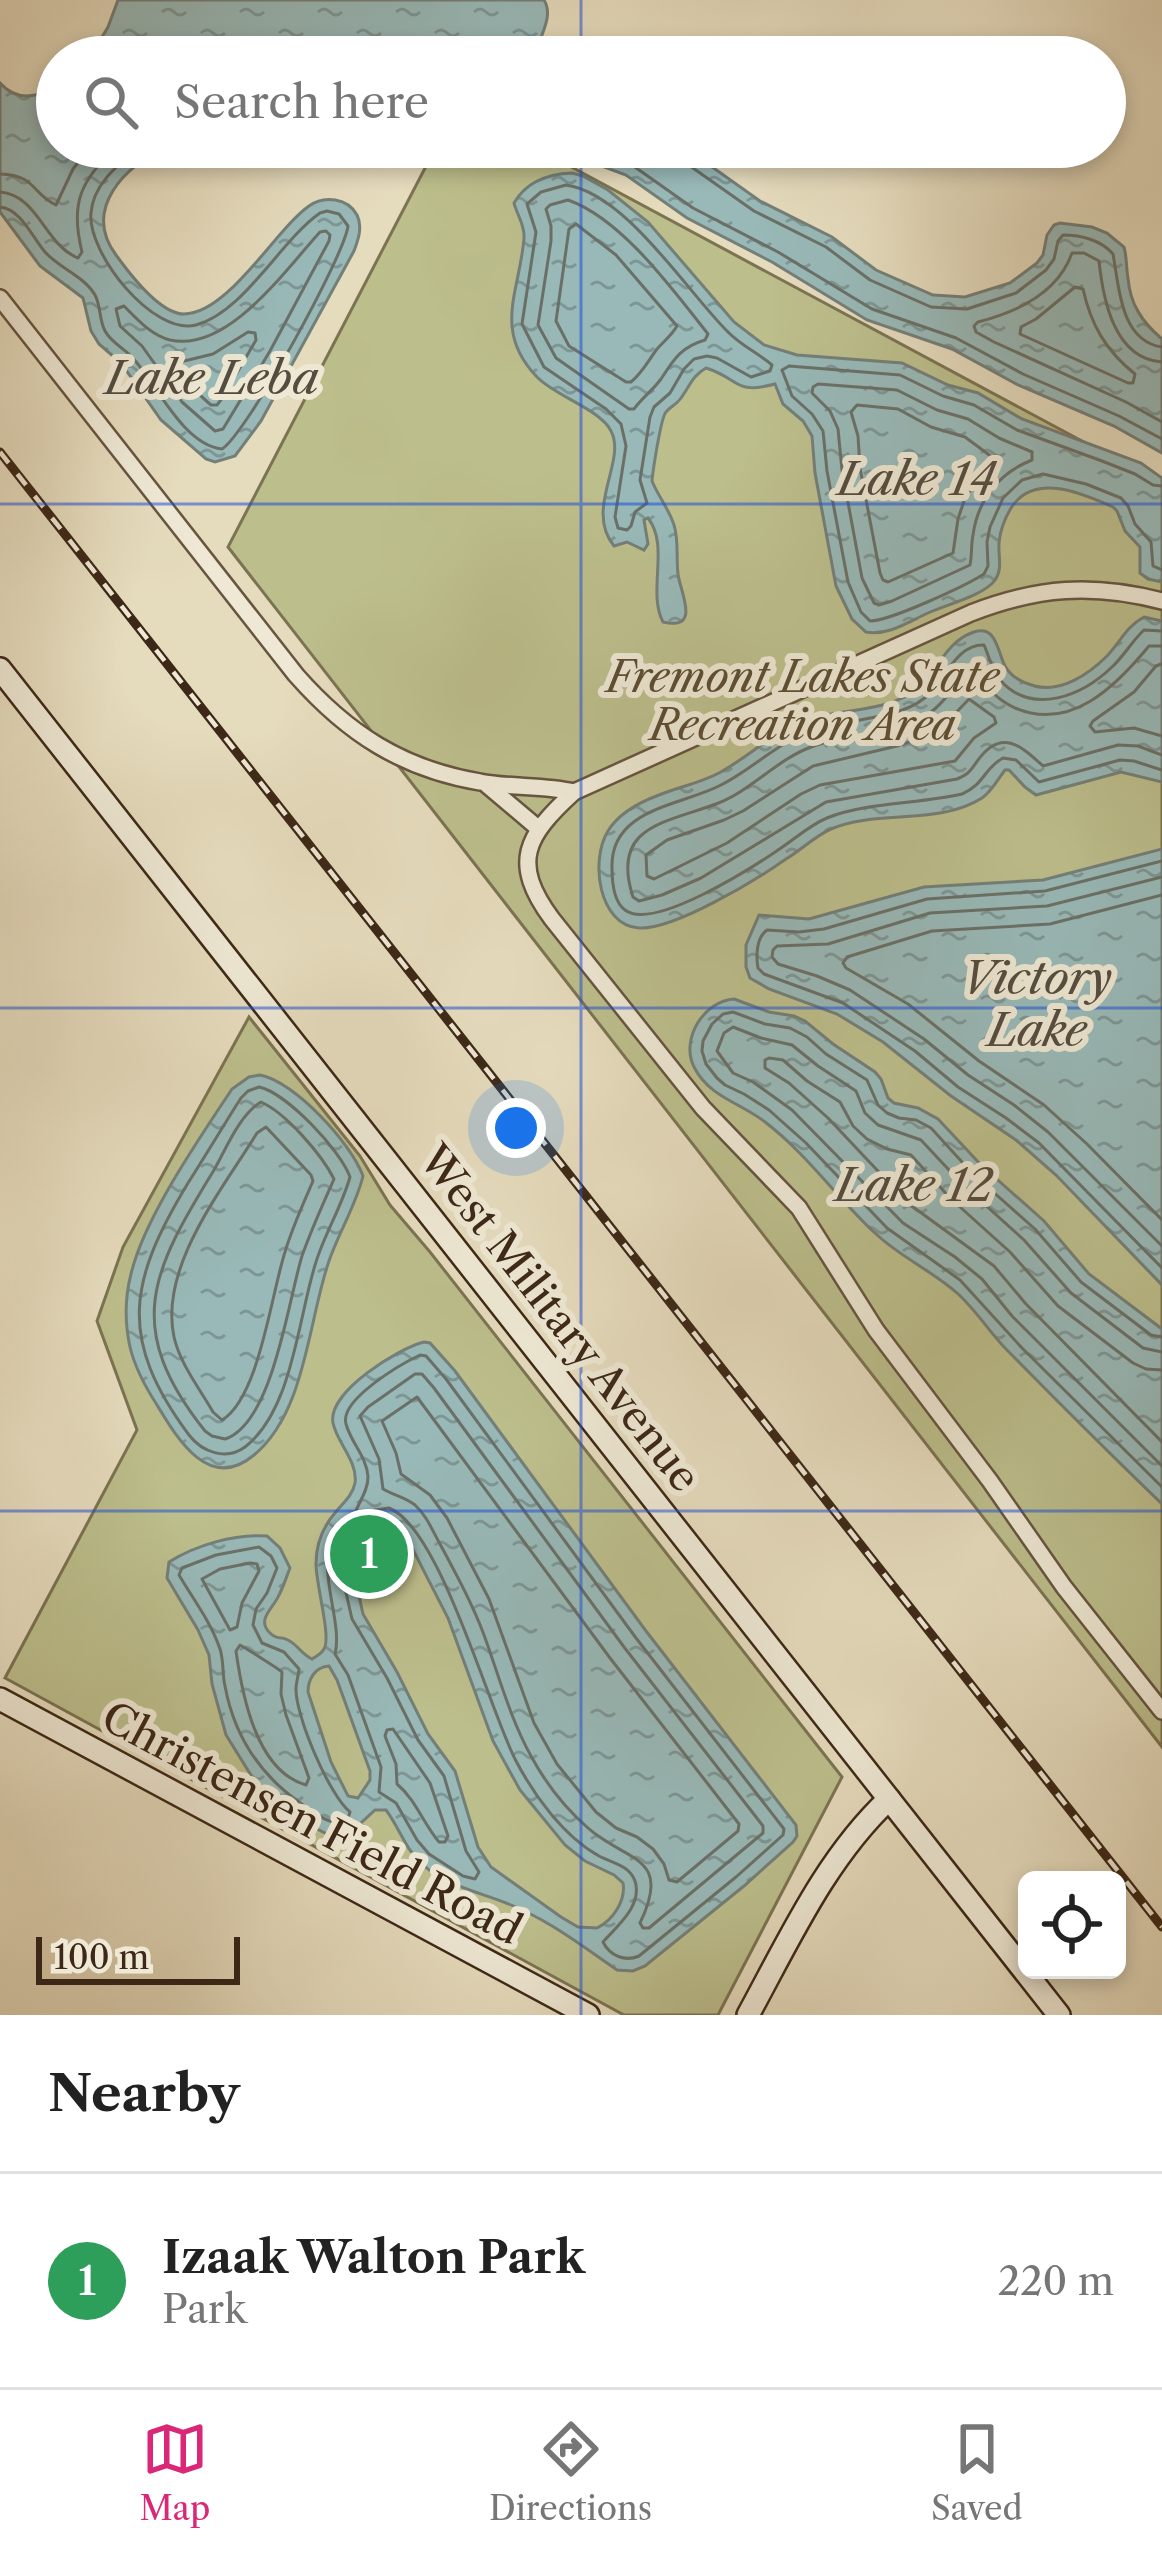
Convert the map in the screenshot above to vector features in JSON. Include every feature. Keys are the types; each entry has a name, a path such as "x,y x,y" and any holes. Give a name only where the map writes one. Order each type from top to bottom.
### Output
{"main road":[{"name":"West Military Avenue","path":"0,669 1059,2015"},
{"name":"Christensen Field Road","path":"0,1699 588,2015"},
{"path":"748,2015 835,1862 889,1799"}],"street":[{"path":"0,298 328,710 391,754 437,771 485,784 574,792"},
{"path":"1162,601 1087,590 1010,598 574,792 539,829 527,863 539,903 703,1108 800,1208 876,1330 1064,1587 1162,1711"},
{"path":"485,784 539,829"}],"green space":[{"name":"Fremont Lakes State Recreation Area","path":"425,168 573,168 1162,484 1162,1747 228,547"},
{"path":"249,1017 360,1156 390,1205 842,1777 718,2015 624,2015 5,1678 137,1430 97,1321 123,1247"}],"water":[{"path":"118,0 544,0 548,14 542,36 103,36"},
{"name":"Lake Leba","path":"0,83 13,93 36,94 36,168 133,168 106,206 107,238 129,272 155,300 175,312 201,310 217,300 315,203 342,202 357,215 360,229 354,251 261,421 235,456 215,462 161,420 121,363 99,344 83,298 40,266 0,212"},
{"path":"607,168 714,168 760,201 832,237 876,270 933,295 965,297 1010,283 1037,263 1054,225 1092,227 1107,233 1124,247 1134,304 1162,339 1162,453 952,349 867,320 772,262 687,218 626,175"},
{"name":"Lake 14","path":"572,173 608,190 648,222 734,322 764,345 797,355 902,363 978,393 1022,419 1141,463 1162,478 1162,582 1140,573 1140,547 1113,507 1073,492 1045,488 1021,497 1011,508 1000,538 999,571 990,585 898,627 866,632 852,619 836,586 812,436 803,421 783,404 775,384 744,387 706,368 666,412 656,456 652,481 674,525 686,608 682,621 663,622 657,597 657,542 648,518 644,520 648,544 644,550 627,542 614,546 606,532 604,501 614,456 611,431 597,416 537,377 515,343 512,310 524,238 514,203 539,180"},
{"path":"1144,617 1162,621 1162,782 1121,772 1036,795 1005,770 986,795 965,807 831,829 736,891 673,921 639,928 614,916 606,904 599,874 602,843 613,825 637,805 719,773 796,724 883,705 910,694 955,644 974,632 992,636 1005,666 1018,679 1055,687 1092,669"},
{"name":"Victory Lake","path":"1162,849 1162,1285 1016,1140 883,1042 837,1014 750,978 746,945 759,915 809,919 924,887 1043,880"},
{"name":"Lake 12","path":"734,999 805,1021 875,1072 894,1103 938,1119 1044,1221 1089,1274 1162,1329 1162,1504 1005,1348 957,1293 875,1233 780,1135 700,1077 690,1056 693,1034 704,1014"},
{"path":"260,1075 305,1101 347,1148 363,1176 329,1261 285,1415 254,1455 223,1468 196,1457 149,1392 130,1347 127,1301 138,1252 174,1179 232,1089"},
{"path":"430,1343 455,1371 796,1825 793,1842 744,1886 633,1971 617,1970 535,1916 431,1872 411,1852 386,1810 375,1810 339,1837 311,1826 275,1800 254,1780 226,1735 209,1655 167,1578 169,1562 191,1550 229,1539 267,1536 290,1568 265,1619 266,1628 312,1659 321,1653 326,1631 317,1550 327,1525 355,1483 353,1467 333,1423 334,1411 367,1373 413,1346","holes":["387,1520 407,1538 448,1618 493,1741 520,1790 565,1845 623,1883 617,1909 597,1928 578,1927 561,1917 491,1867 478,1847 455,1771 428,1734 363,1614 354,1573 358,1540 372,1525","329,1666 370,1771 370,1780 358,1798 348,1796 331,1762 308,1692 313,1674"]}],"railway":[{"path":"0,452 1162,1927"}],"place":[{"name":"Izaak Walton Park","path":"369,1554"}]}
